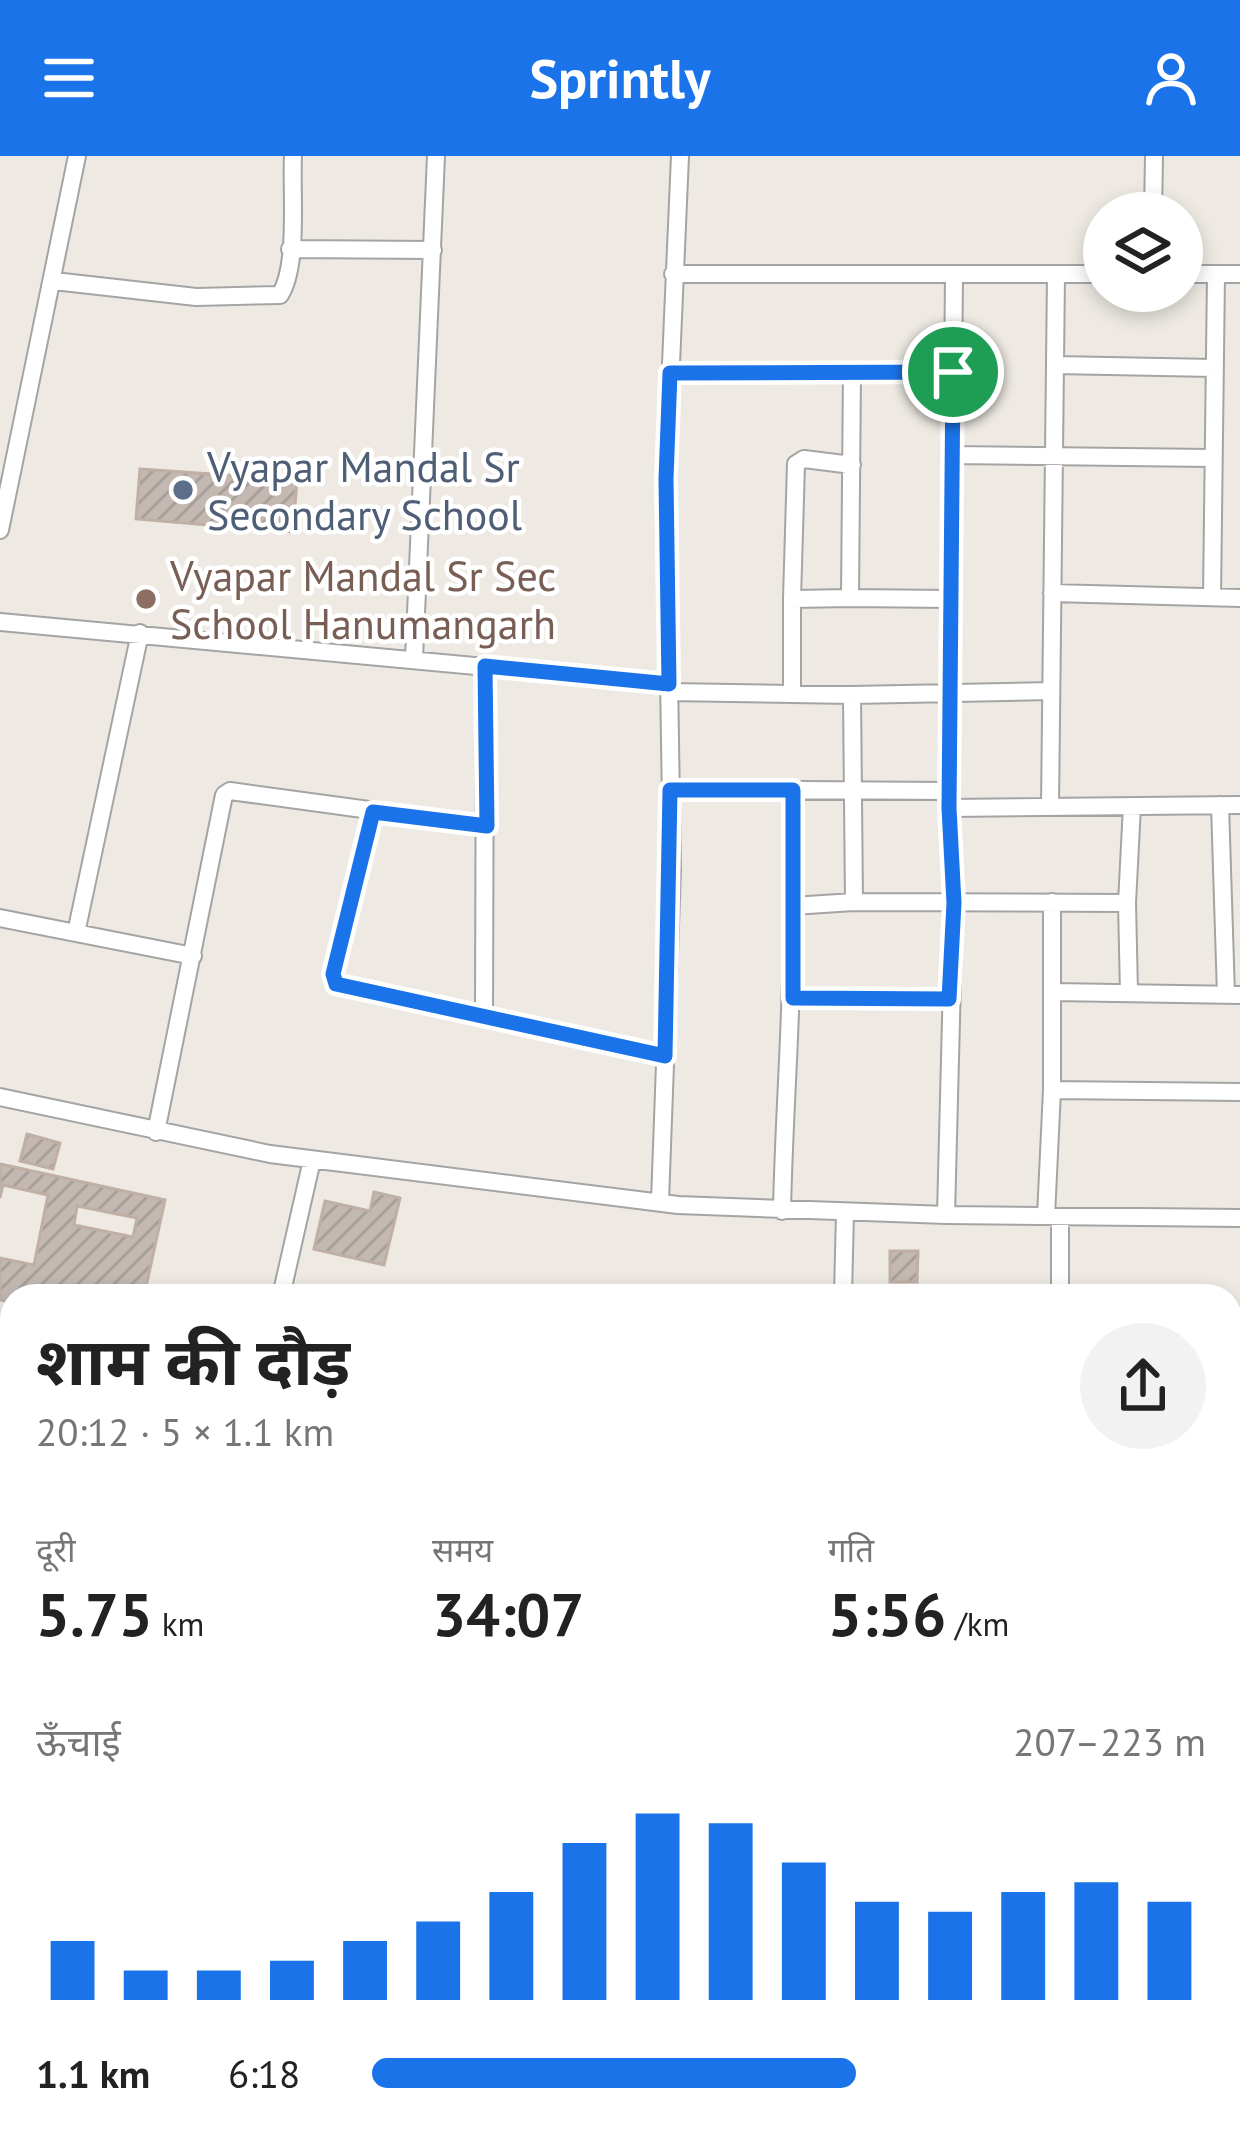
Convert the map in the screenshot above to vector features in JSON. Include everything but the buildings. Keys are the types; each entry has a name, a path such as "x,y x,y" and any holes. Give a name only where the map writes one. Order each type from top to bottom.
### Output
{"street":[{"path":"0,530 77,156"},
{"path":"54,281 196,297 268,298 285,289 292,156"},
{"path":"414,659 436,156"},
{"path":"660,1202 670,790 666,479 680,156"},
{"path":"1153,192 1154,156"},
{"path":"290,249 433,250"},
{"path":"673,274 1083,274"},
{"path":"1049,807 1056,274"},
{"path":"1203,274 1240,274"},
{"path":"1212,597 1216,274"},
{"path":"946,1215 954,903 949,800 954,275"},
{"path":"1055,365 1214,368"},
{"path":"850,598 852,372"},
{"path":"670,373 953,372"},
{"path":"952,454 1212,458"},
{"path":"792,694 796,464 804,459 853,464"},
{"path":"1052,593 1240,598"},
{"path":"792,599 951,599"},
{"path":"0,622 485,666 669,688 853,695 1051,692"},
{"path":"76,933 140,633"},
{"path":"484,1017 485,666"},
{"path":"853,695 854,902"},
{"path":"670,790 853,789 1049,807 1240,805"},
{"path":"782,1210 784,1078 793,998 793,790"},
{"path":"156,1132 221,802 227,792 487,826"},
{"path":"1054,992 1233,995 1220,805"},
{"path":"1129,993 1132,806"},
{"path":"373,812 334,982 665,1056"},
{"path":"1052,902 1053,1216 1059,1284"},
{"path":"792,906 1127,903"},
{"path":"0,918 193,956"},
{"path":"793,998 949,999"},
{"path":"1052,1090 1240,1092"},
{"path":"0,1097 312,1160 660,1202 946,1215 1240,1218"},
{"path":"284,1284 312,1160"},
{"path":"843,1284 845,1212"}],"place":[{"name":"Vyapar Mandal Sr Secondary School","path":"183,490"},
{"name":"Vyapar Mandal Sr Sec School Hanumangarh","path":"146,599"}],"route":[{"path":"953,372 949,808 954,903 949,999 793,998 793,790 670,790 665,1056 336,984 333,974 373,812 487,826 485,666 669,684 666,479 670,373 953,372"}]}
